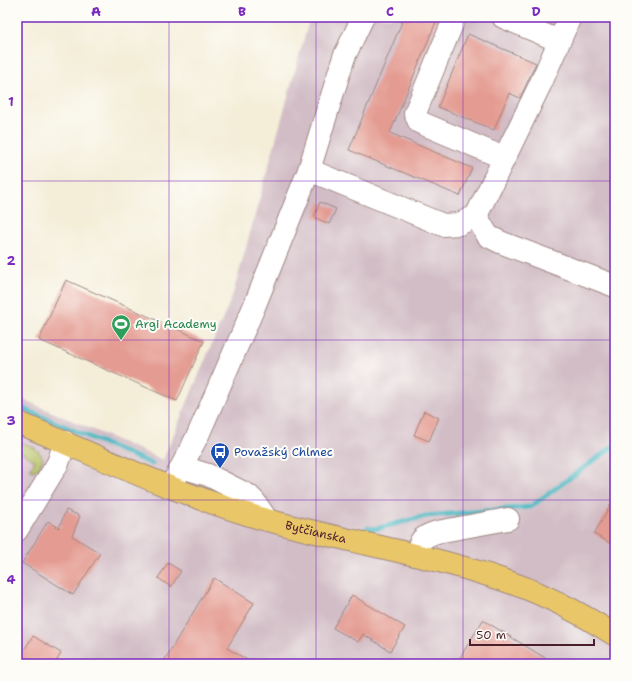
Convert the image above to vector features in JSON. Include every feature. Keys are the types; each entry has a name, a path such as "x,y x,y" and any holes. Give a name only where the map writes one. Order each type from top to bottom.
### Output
{"main road":[{"name":"Bytčianska","path":"17,422 171,487 219,505 267,520 460,566 509,582 576,612 615,635"}],"lane":[{"path":"171,487 198,435 245,328 309,170 344,58 363,17"},
{"path":"455,17 416,113 420,122 504,158"},
{"path":"504,17 559,41"},
{"path":"309,170 443,225 459,224 476,216 540,85 570,17"},
{"path":"476,216 488,236 615,286"},
{"path":"17,530 58,464 65,442"},
{"path":"182,467 208,475 248,495 267,520"},
{"path":"416,555 420,542 425,536 436,532 508,518"}],"shaded area":[{"path":"310,17 615,17 615,664 17,664 17,397 163,460 233,294"}],"green space":[{"path":"17,441 33,447 39,452 43,459 39,468 33,471 30,469 35,461 17,449"}],"building":[{"path":"404,17 438,17 390,133 472,168 460,196 349,150"},
{"path":"468,34 536,63 520,98 509,93 494,130 438,107"},
{"path":"320,202 336,209 329,224 314,217"},
{"name":"Argi Academy","path":"66,280 204,341 177,401 39,340"},
{"path":"424,411 439,418 429,441 414,435"},
{"path":"615,497 615,546 594,534"},
{"path":"66,510 80,516 72,536 100,553 73,595 22,563 48,521 59,528"},
{"path":"168,563 181,571 171,587 158,578"},
{"path":"214,578 254,603 227,648 254,664 162,664"},
{"path":"352,595 405,627 390,651 363,634 358,642 333,628"},
{"path":"483,620 555,664 456,664"},
{"path":"33,636 61,653 55,664 17,664 17,661"}],"waterway":[{"path":"17,406 152,464"},
{"path":"367,528 375,529 426,516 530,507 615,445"}],"place":[{"name":"Argi Academy","path":"121,341"},
{"name":"Považský Chlmec","path":"220,469"}]}
